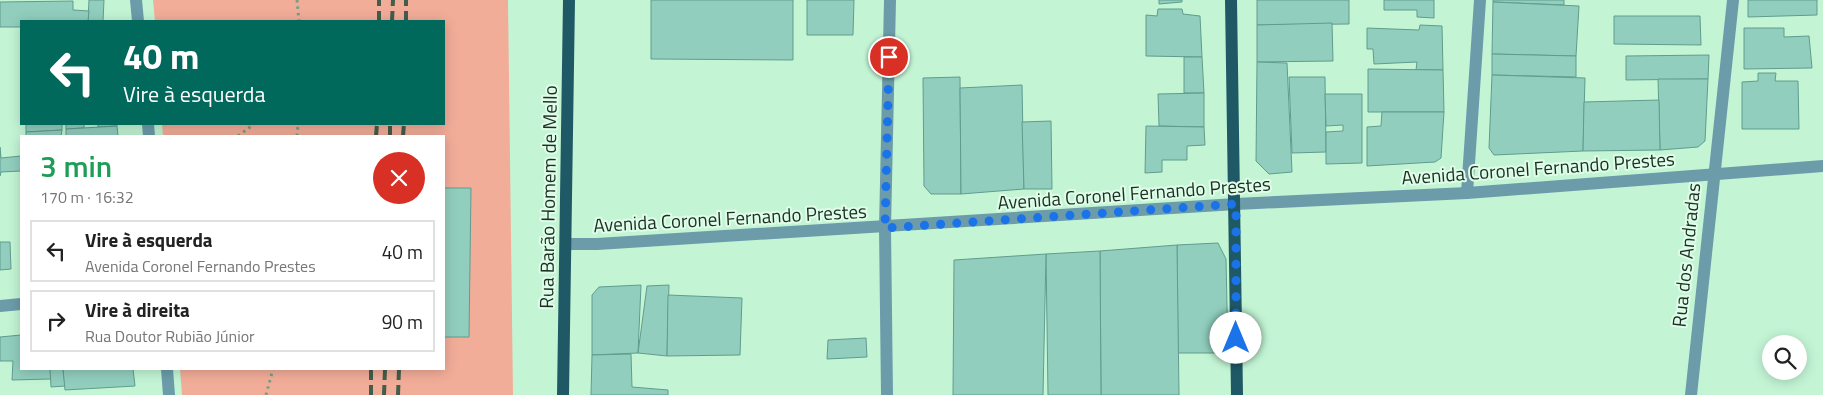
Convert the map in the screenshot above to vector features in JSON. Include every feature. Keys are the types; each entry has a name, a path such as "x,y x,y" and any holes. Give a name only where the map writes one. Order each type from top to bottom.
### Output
{"main road":[{"name":"Rua Barão Homem de Mello","path":"563,395 569,0"},
{"path":"1231,0 1236,204 1237,395"}],"street":[{"path":"136,0 138,20"},
{"path":"887,395 885,228 890,0"},
{"path":"1467,192 1480,0"},
{"name":"Rua dos Andradas","path":"1690,395 1734,0"},
{"name":"Avenida Coronel Fernando Prestes","path":"566,244 597,244 885,228 1236,204 1467,192 1823,166"},
{"path":"0,306 20,304"},
{"path":"167,370 169,395"}],"path":[{"path":"297,0 299,20"},
{"path":"239,135 253,125"},
{"path":"266,395 273,370"}],"shaded area":[{"path":"153,0 508,0 513,395 182,395 180,370 445,370 445,135 163,135 162,125 445,125 445,20 155,20"}],"building":[{"path":"89,0 104,0 103,20 88,20"},
{"path":"651,0 793,0 793,60 651,59"},
{"path":"807,0 854,0 853,35 807,35"},
{"path":"1159,0 1182,0 1182,2 1159,4"},
{"path":"1257,0 1349,0 1349,24 1257,25"},
{"path":"1384,0 1434,0 1434,18 1417,17 1417,10 1384,10"},
{"path":"1493,0 1564,0 1564,5 1493,2"},
{"path":"1748,0 1817,0 1817,15 1748,17"},
{"path":"73,1 73,10 89,11 88,20 20,20 20,27 0,27 0,2"},
{"path":"1493,2 1579,6 1576,56 1492,54"},
{"path":"1158,9 1182,9 1183,14 1200,16 1202,57 1146,56 1146,15 1157,16"},
{"path":"1614,16 1700,16 1701,45 1614,44"},
{"path":"1332,23 1333,61 1257,62 1257,25"},
{"path":"1420,25 1442,26 1443,70 1416,70 1417,62 1374,64 1373,49 1367,49 1367,28 1419,30"},
{"path":"1744,28 1784,28 1784,37 1809,36 1812,68 1744,69"},
{"path":"1492,54 1576,56 1576,77 1492,75"},
{"path":"1709,55 1708,79 1626,80 1626,56"},
{"path":"1184,57 1202,57 1204,93 1184,93"},
{"path":"1257,62 1287,63 1292,172 1269,174 1256,161"},
{"path":"1368,69 1443,70 1444,112 1368,112"},
{"path":"1758,73 1776,73 1775,81 1798,81 1799,129 1742,129 1742,82 1758,81"},
{"path":"1492,75 1585,78 1583,151 1494,155 1489,148"},
{"path":"960,77 961,194 931,194 924,186 923,78"},
{"path":"1289,77 1325,77 1326,152 1292,153"},
{"path":"1658,79 1708,79 1705,141 1698,147 1660,150"},
{"path":"1022,85 1024,189 961,194 960,88"},
{"path":"1204,93 1204,127 1159,126 1158,94"},
{"path":"1325,94 1362,94 1362,163 1326,164 1326,132 1343,131 1343,125 1326,126"},
{"path":"1659,100 1660,150 1583,151 1584,102"},
{"path":"1382,112 1444,112 1441,158 1435,162 1367,166 1367,127 1381,126"},
{"path":"1051,121 1052,189 1024,189 1022,122"},
{"path":"26,125 62,125 62,130 26,132"},
{"path":"66,125 84,125 84,128 66,129"},
{"path":"98,125 117,125 117,126 98,127"},
{"path":"117,126 118,135 66,135 66,129"},
{"path":"1146,126 1204,127 1205,145 1187,146 1187,160 1162,160 1162,172 1145,173"},
{"path":"62,130 61,135 26,135 26,132"},
{"path":"0,147 1,158 20,156 20,171 1,172 0,176"},
{"path":"445,188 471,188 469,337 445,337"},
{"path":"0,242 10,242 11,269 0,270"},
{"path":"1218,243 1226,259 1228,353 1178,353 1177,245"},
{"path":"1177,245 1179,395 1101,395 1100,251"},
{"path":"1100,251 1101,395 1048,395 1046,254"},
{"path":"1046,254 1043,395 953,395 954,260"},
{"path":"641,285 638,353 592,355 592,295 599,287"},
{"path":"669,285 667,356 638,353 647,286"},
{"path":"668,295 742,298 740,355 667,356"},
{"path":"20,335 20,370 50,370 51,379 12,380 13,361 0,361 0,337"},
{"path":"866,338 867,357 827,359 828,340"},
{"path":"631,354 632,387 668,390 668,395 591,395 592,355"},
{"path":"50,370 63,370 65,386 51,387"},
{"path":"63,370 133,370 135,386 65,390"}],"railway":[{"path":"379,0 379,20"},
{"path":"392,20 393,0"},
{"path":"406,0 406,20"},
{"path":"376,135 377,125"},
{"path":"390,125 390,135"},
{"path":"403,135 404,125"},
{"path":"371,370 371,395"},
{"path":"384,395 385,370"},
{"path":"398,395 399,370"}],"route":[{"path":"889,57 885,228 1236,204 1236,338"}]}
